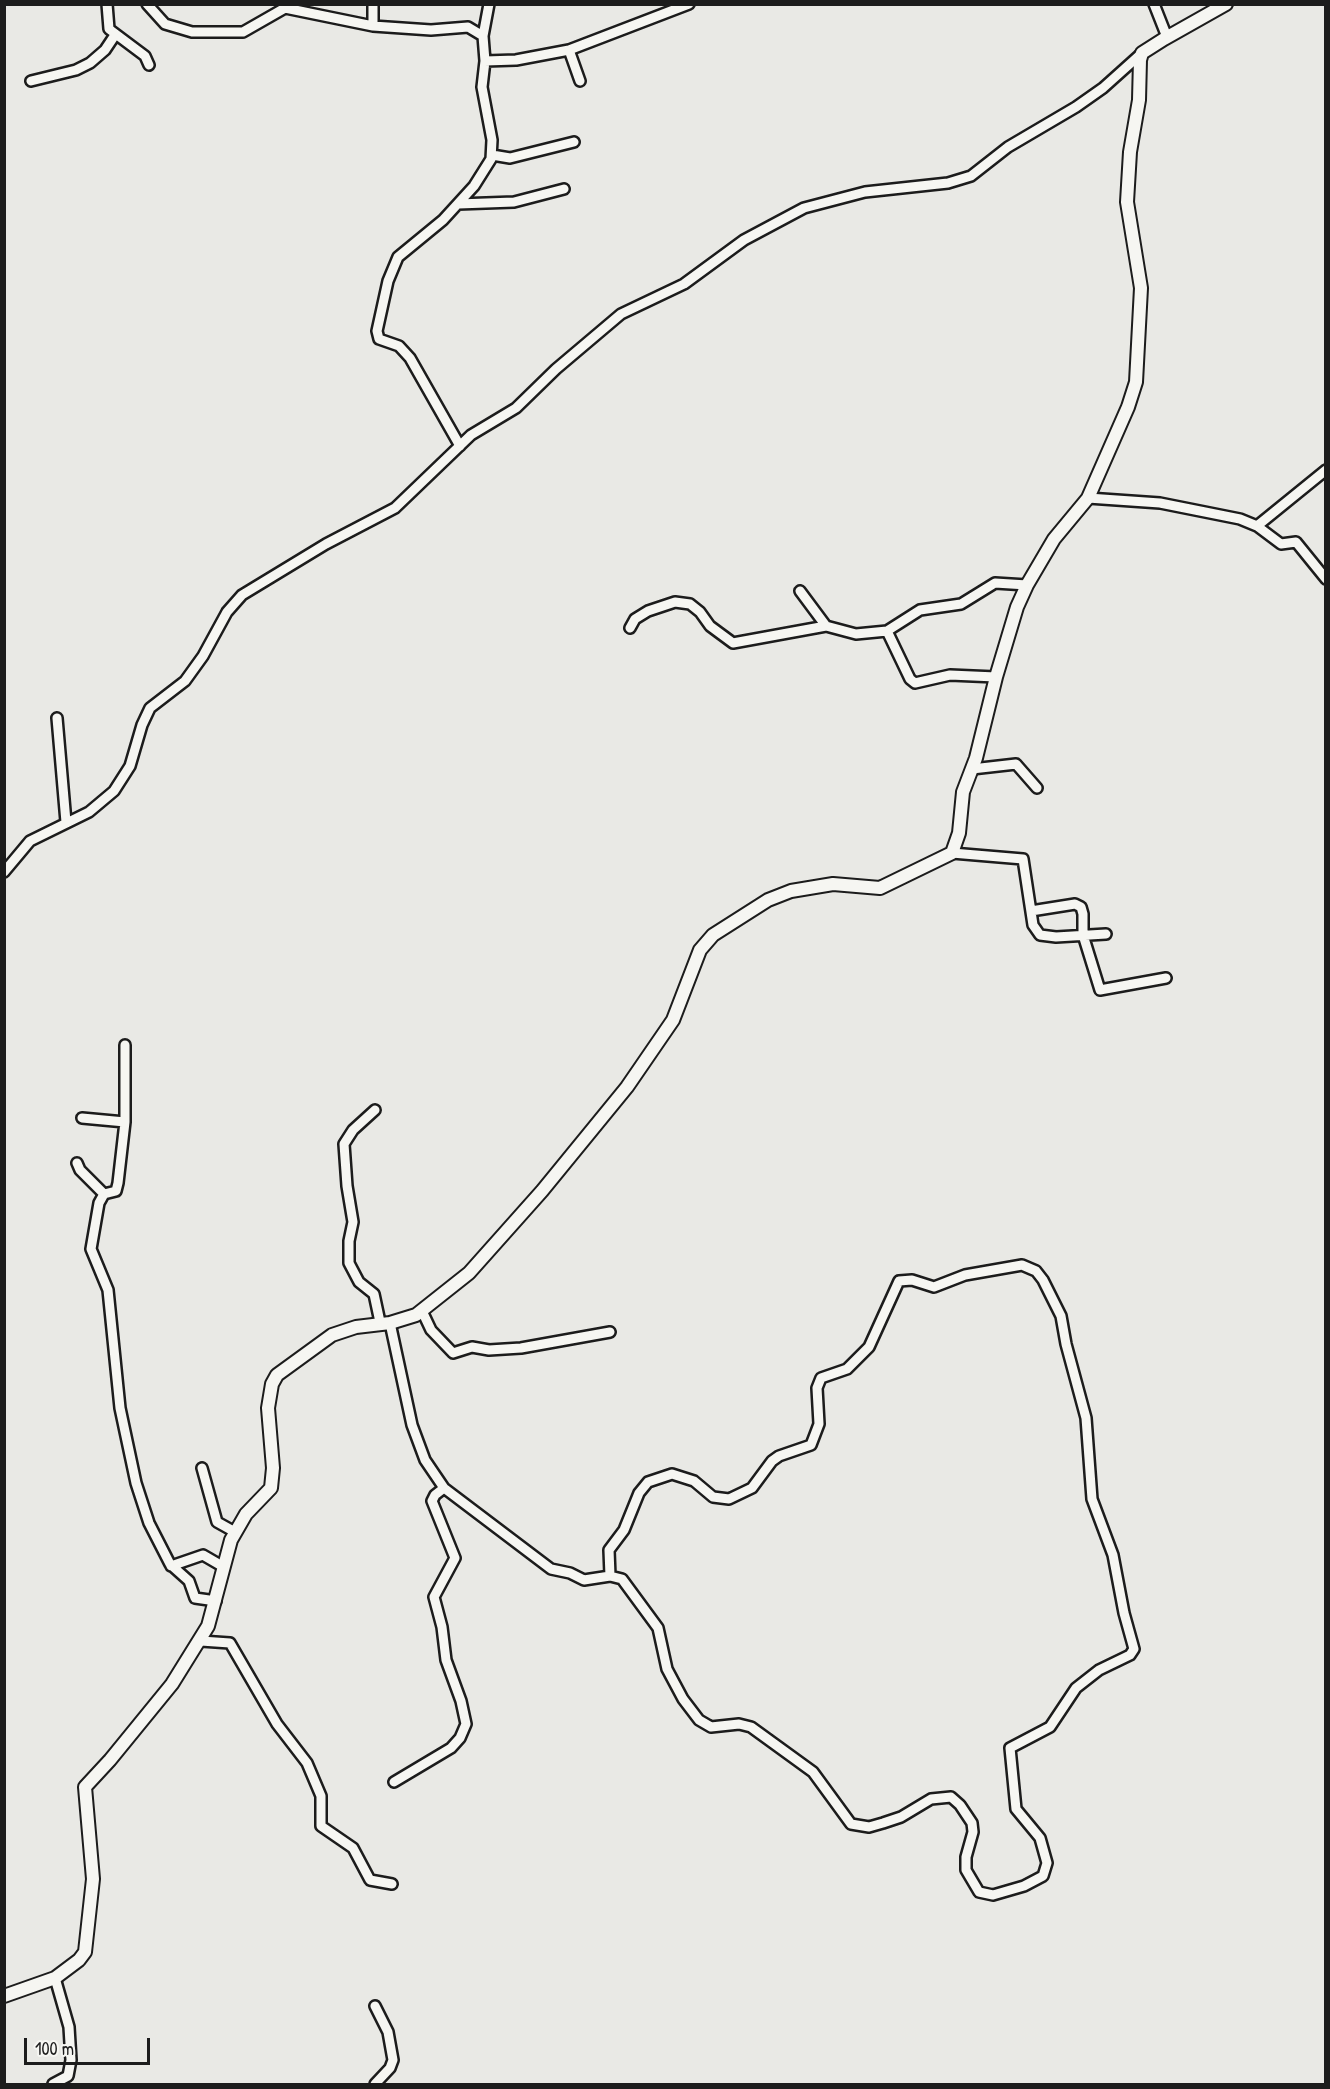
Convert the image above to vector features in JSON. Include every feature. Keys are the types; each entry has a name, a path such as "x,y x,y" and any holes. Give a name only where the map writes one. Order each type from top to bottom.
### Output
{"street":[{"path":"107,4 107,24 115,35 140,52 149,65"},
{"path":"147,4 165,24 192,32 243,32 285,8 373,26 431,30 468,27 483,36"},
{"path":"373,4 373,26"},
{"path":"460,446 410,358 399,346 384,341 377,333 388,281 395,262 402,252 444,220 481,177 492,155 492,140 482,87 485,61 483,36 489,4"},
{"path":"485,61 516,60 569,50 689,4"},
{"path":"1154,4 1167,37"},
{"path":"4,872 30,841 99,806 120,784 130,766 142,725 150,708 185,681 203,656 227,612 242,595 326,544 395,508 471,435 516,408 621,314 684,284 764,228 798,211 840,198 881,189 948,183 971,176 1008,147 1103,88 1142,53 1226,4"},
{"path":"31,81 56,76 90,63 105,50 115,35"},
{"path":"569,50 580,81"},
{"path":"952,853 959,833 961,801 972,769 996,677 1027,585 1054,539 1088,498 1128,407 1138,367 1141,288 1127,202 1130,152 1139,100 1139,65 1142,53"},
{"path":"492,155 510,158 574,142"},
{"path":"458,204 514,202 564,189"},
{"path":"1257,526 1326,470"},
{"path":"1088,498 1178,506 1240,519 1257,526 1281,544 1296,542 1326,579"},
{"path":"630,628 635,619 648,611 675,602 690,604 700,612 710,626 733,644 826,626 855,634 886,631 920,610 968,601 995,583 1027,585"},
{"path":"800,591 826,626"},
{"path":"886,631 910,679 915,683 950,675 996,677"},
{"path":"57,718 66,822"},
{"path":"972,769 1013,763 1019,766 1037,788"},
{"path":"4,1996 55,1978 82,1956 89,1930 93,1879 85,1787 172,1684 201,1641 216,1601 222,1566 235,1532 246,1514 271,1488 273,1468 268,1408 272,1384 277,1375 332,1335 422,1311 457,1284 488,1253 616,1102 673,1020 697,956 709,938 768,900 791,891 833,884 880,888 952,853 1023,859 1035,931 1040,934 1056,937 1106,934"},
{"path":"1031,910 1078,906 1083,914 1083,935 1100,990 1166,978"},
{"path":"104,1194 113,1192 117,1188 125,1122 125,1045"},
{"path":"375,1110 353,1130 344,1144 347,1186 353,1222 349,1241 349,1263 358,1282 374,1294 385,1322 412,1425 425,1460 444,1488 551,1569 570,1573 584,1580 610,1576 622,1579 652,1617 662,1639 667,1668 683,1699 699,1720 711,1727 739,1724 751,1727 813,1772 845,1817 858,1827 901,1817 931,1799 951,1797 960,1804 972,1823 973,1832 966,1857 966,1869 972,1884 979,1892 986,1895 1001,1893 1037,1880 1046,1871 1047,1863 1040,1838 1016,1809 1010,1748 1050,1727 1076,1688 1099,1670 1130,1655 1134,1649 1124,1613 1113,1555 1092,1499 1083,1399 1066,1344 1061,1316 1043,1280 1036,1271 1022,1265 965,1275 934,1287 912,1280 899,1281 869,1347 847,1369 821,1378 817,1389 819,1424 811,1445 772,1461 752,1488 729,1499 713,1497 702,1486 682,1476 662,1475 648,1482 639,1493 624,1530 609,1550 610,1576"},
{"path":"82,1118 125,1122"},
{"path":"77,1163 80,1170 104,1194"},
{"path":"104,1194 94,1222 91,1249 108,1290 120,1408 136,1483 152,1529 171,1566 189,1581 195,1598 216,1601"},
{"path":"422,1311 431,1330 453,1353 472,1347 492,1350 521,1348 610,1332"},
{"path":"202,1468 217,1522 235,1532"},
{"path":"394,1782 451,1748 464,1731 466,1724 461,1701 446,1660 442,1627 434,1597 455,1558 432,1501 435,1495 444,1488"},
{"path":"171,1566 203,1556 222,1566"},
{"path":"201,1641 230,1643 277,1724 307,1763 321,1796 321,1826 353,1848 370,1880 392,1884"},
{"path":"54,2085 68,2076 71,2060 69,2027 55,1978"},
{"path":"375,2006 388,2032 393,2060 390,2068 375,2085"}]}
